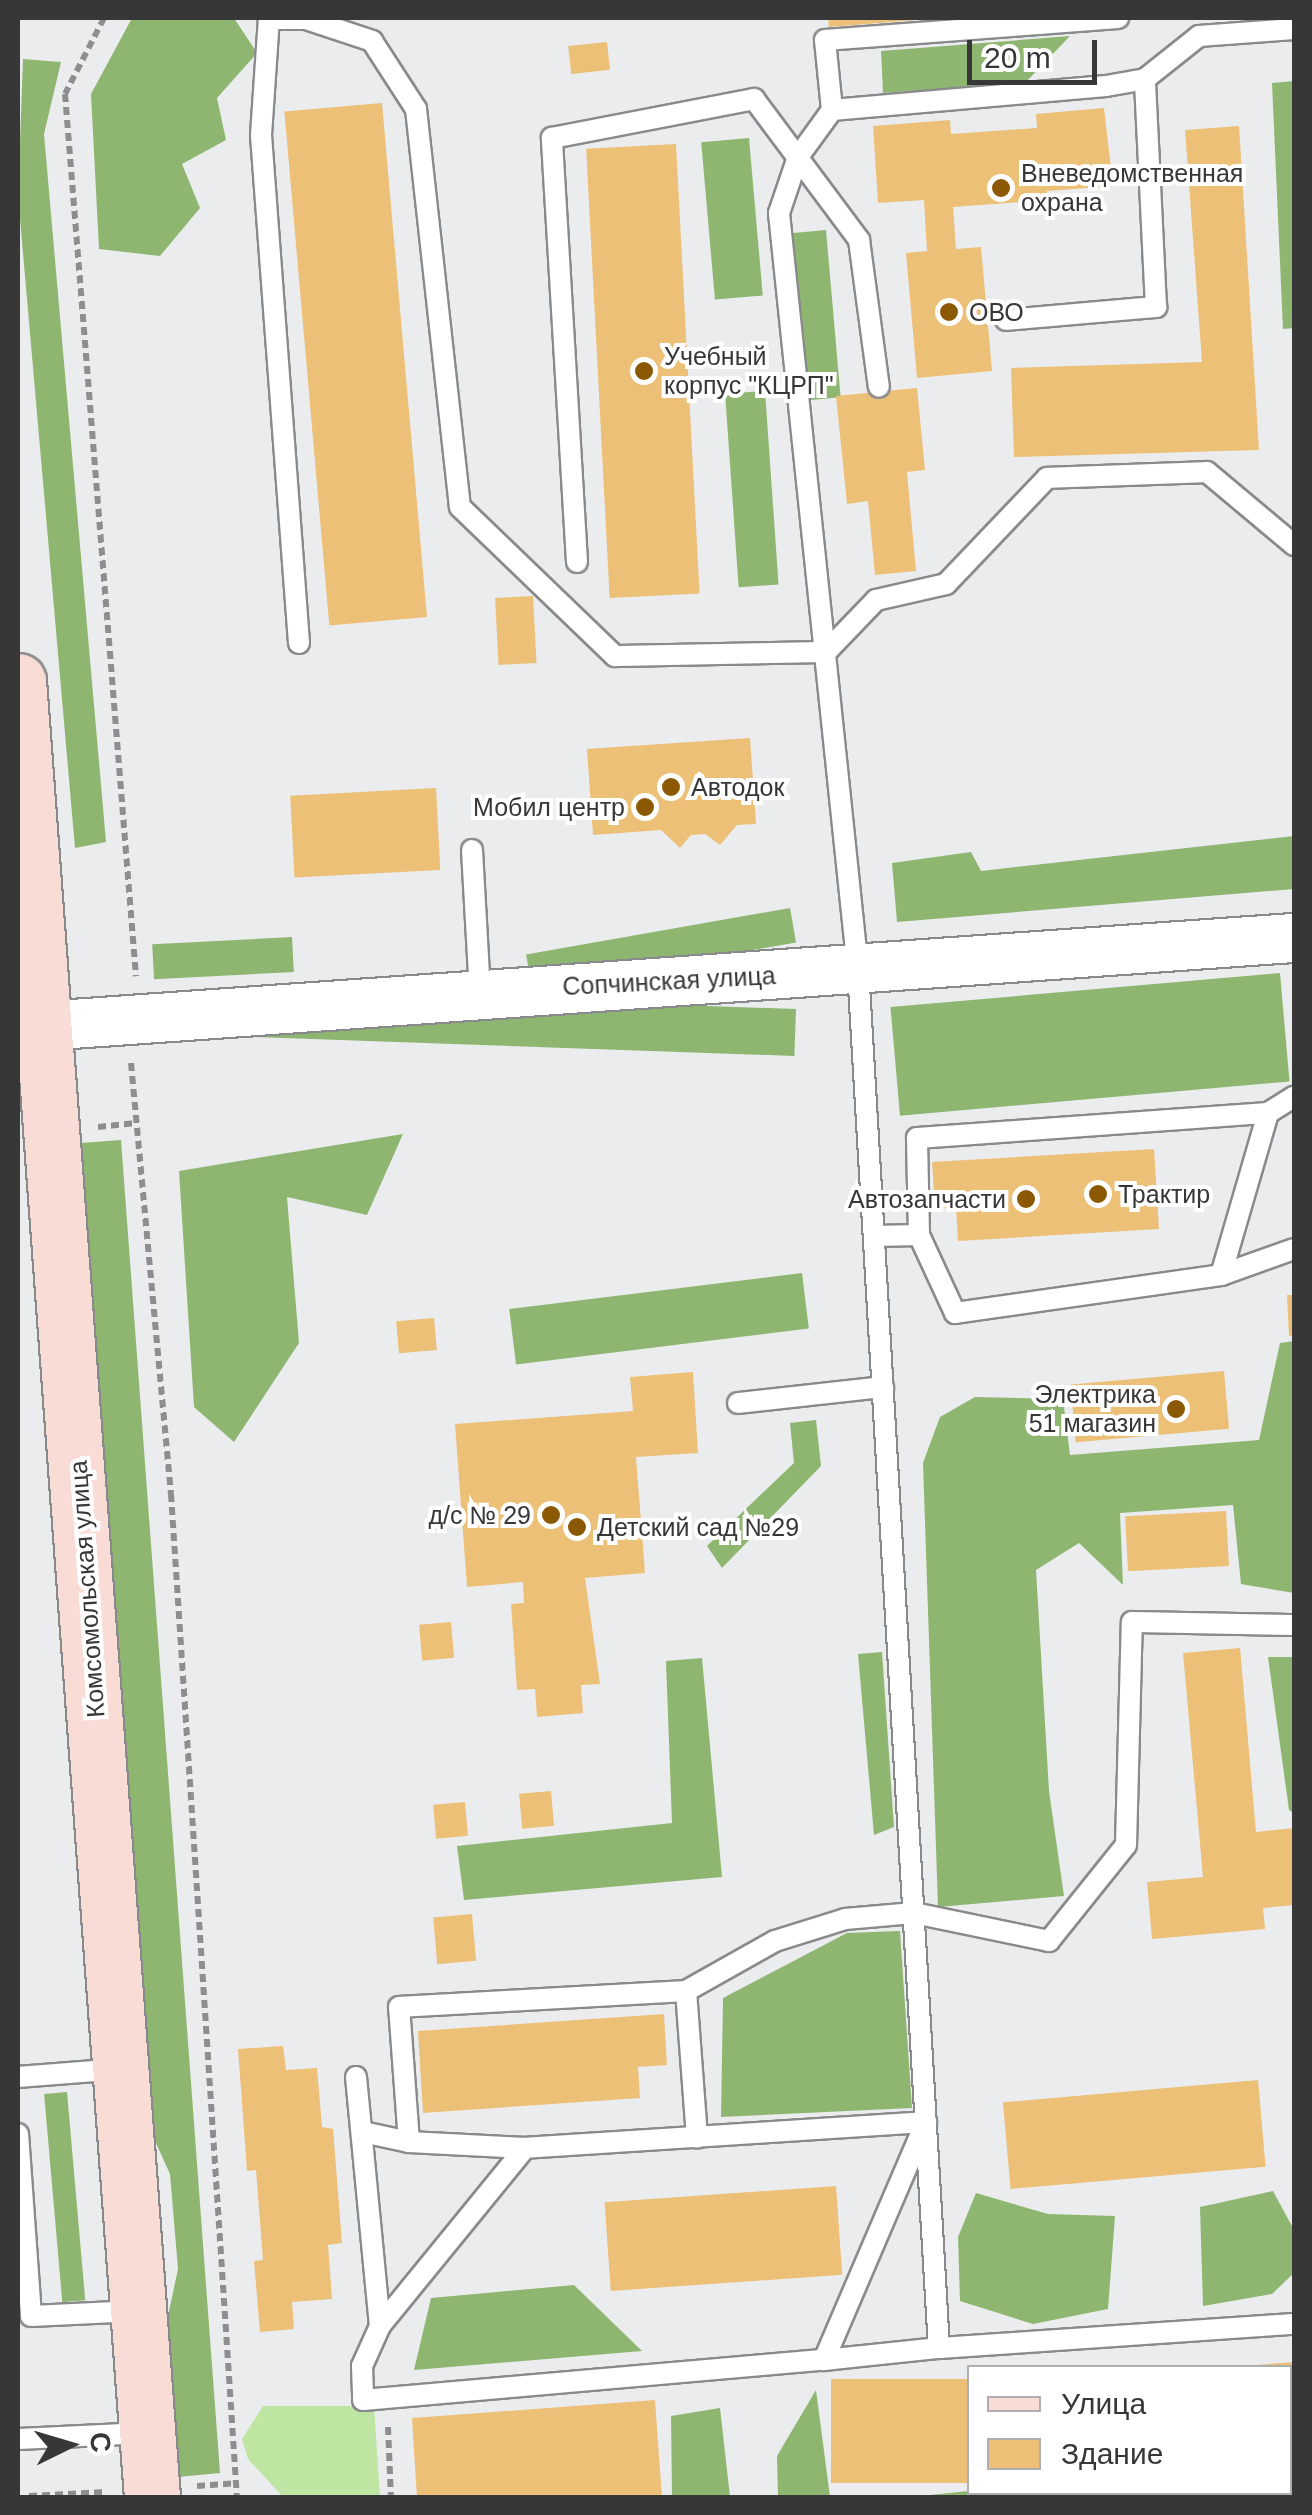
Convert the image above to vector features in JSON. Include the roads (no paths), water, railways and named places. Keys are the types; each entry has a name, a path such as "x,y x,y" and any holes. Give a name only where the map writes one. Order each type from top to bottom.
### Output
{"main road":[{"name":"Комсомольская улица","path":"18,681 31,1028 124,2069 152,2498"}],"street":[{"name":"Сопчинская улица","path":"31,1028 480,992 858,970 1294,938"}],"lane":[{"path":"299,644 261,136 268,18 306,20 372,40 416,109 460,507 615,656 826,652 876,600 946,584 1047,478 1206,472 1294,544"},
{"path":"939,2348 858,970 779,213 798,158 832,110 825,40 1118,18"},
{"path":"832,110 1144,79 1198,27 1294,30"},
{"path":"1006,320 1156,307 1144,79"},
{"path":"577,562 552,138 754,99 859,240 879,386"},
{"path":"472,850 480,992"},
{"path":"1294,1098 1268,1113 917,1138 920,1235 956,1312 1221,1275 1294,1249"},
{"path":"1221,1275 1268,1113"},
{"path":"874,1236 920,1235"},
{"path":"738,1403 883,1387"},
{"path":"409,2142 400,2007 686,1990 775,1941 845,1919 914,1913 1049,1941 1126,1844 1132,1622 1294,1625"},
{"path":"686,1990 697,2138"},
{"path":"18,2077 124,2069"},
{"path":"356,2077 380,2326"},
{"path":"363,2132 409,2142 526,2148 926,2122"},
{"path":"824,2360 926,2122"},
{"path":"18,2134 31,2316 139,2311"},
{"path":"526,2148 380,2326 362,2366 363,2400 939,2348 1294,2324"},
{"path":"18,2439 147,2433"}],"place":[{"name":"Вневедомственная охрана","path":"1001,188"},
{"name":"ОВО","path":"949,312"},
{"name":"Учебный корпус \"КЦРП\"","path":"644,371"},
{"name":"Автодок","path":"671,787"},
{"name":"Мобил центр","path":"645,807"},
{"name":"Трактир","path":"1098,1194"},
{"name":"Автозапчасти","path":"1026,1199"},
{"name":"Электрика 51 магазин","path":"1176,1409"},
{"name":"д/с № 29","path":"551,1515"},
{"name":"Детский сад №29","path":"577,1527"}]}
